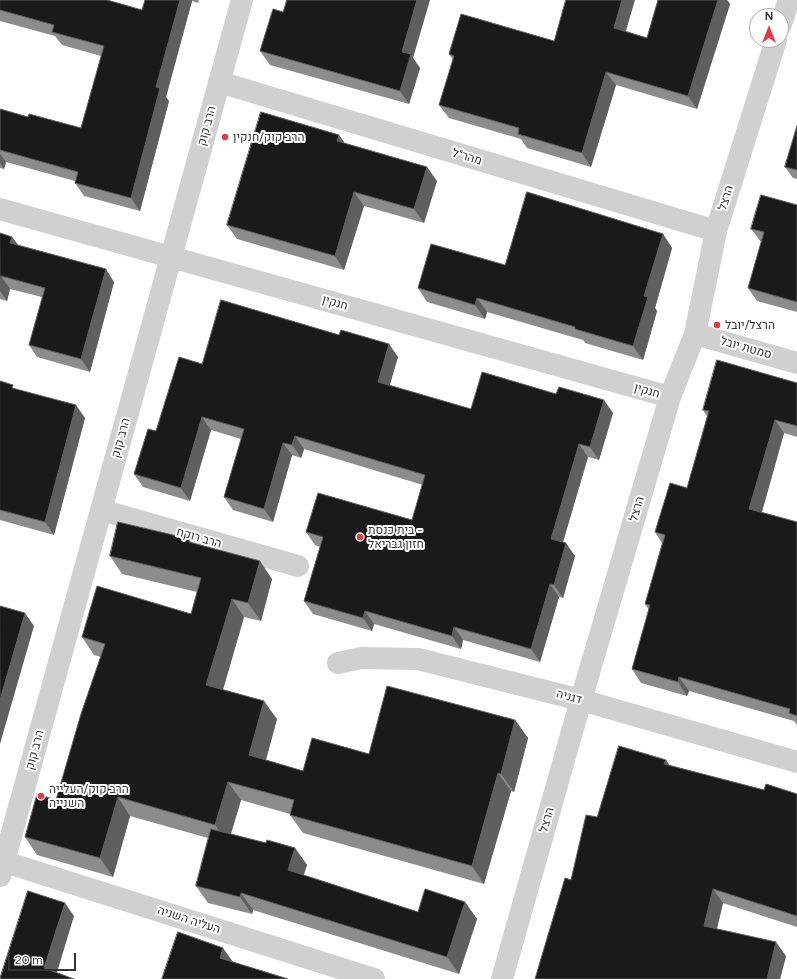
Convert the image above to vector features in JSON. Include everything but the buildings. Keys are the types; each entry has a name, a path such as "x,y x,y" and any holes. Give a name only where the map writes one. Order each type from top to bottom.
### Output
{"street":[{"name":"הרב קוק","path":"2,869 242,0"},
{"name":"הרצל","path":"502,979 581,700 670,397 695,334 716,231 773,48"},
{"name":"מהר\"ל","path":"219,82 716,231"},
{"name":"חנקין","path":"0,210 670,397"},
{"name":"סמטת יובל","path":"695,334 797,363"},
{"name":"הרב רוקח","path":"101,510 298,566"},
{"name":"דגניה","path":"338,663 361,658 418,659 581,700 797,762"},
{"name":"העליה השניה","path":"2,869 374,979"}],"place":[{"name":"הרב קוק/חנקין","path":"225,137"},
{"name":"הרצל/יובל","path":"717,325"},
{"name":"בית כנסת - חזון גבריאל","path":"360,537"},
{"name":"הרב קוק/העלייה השנייה","path":"41,796"}]}
